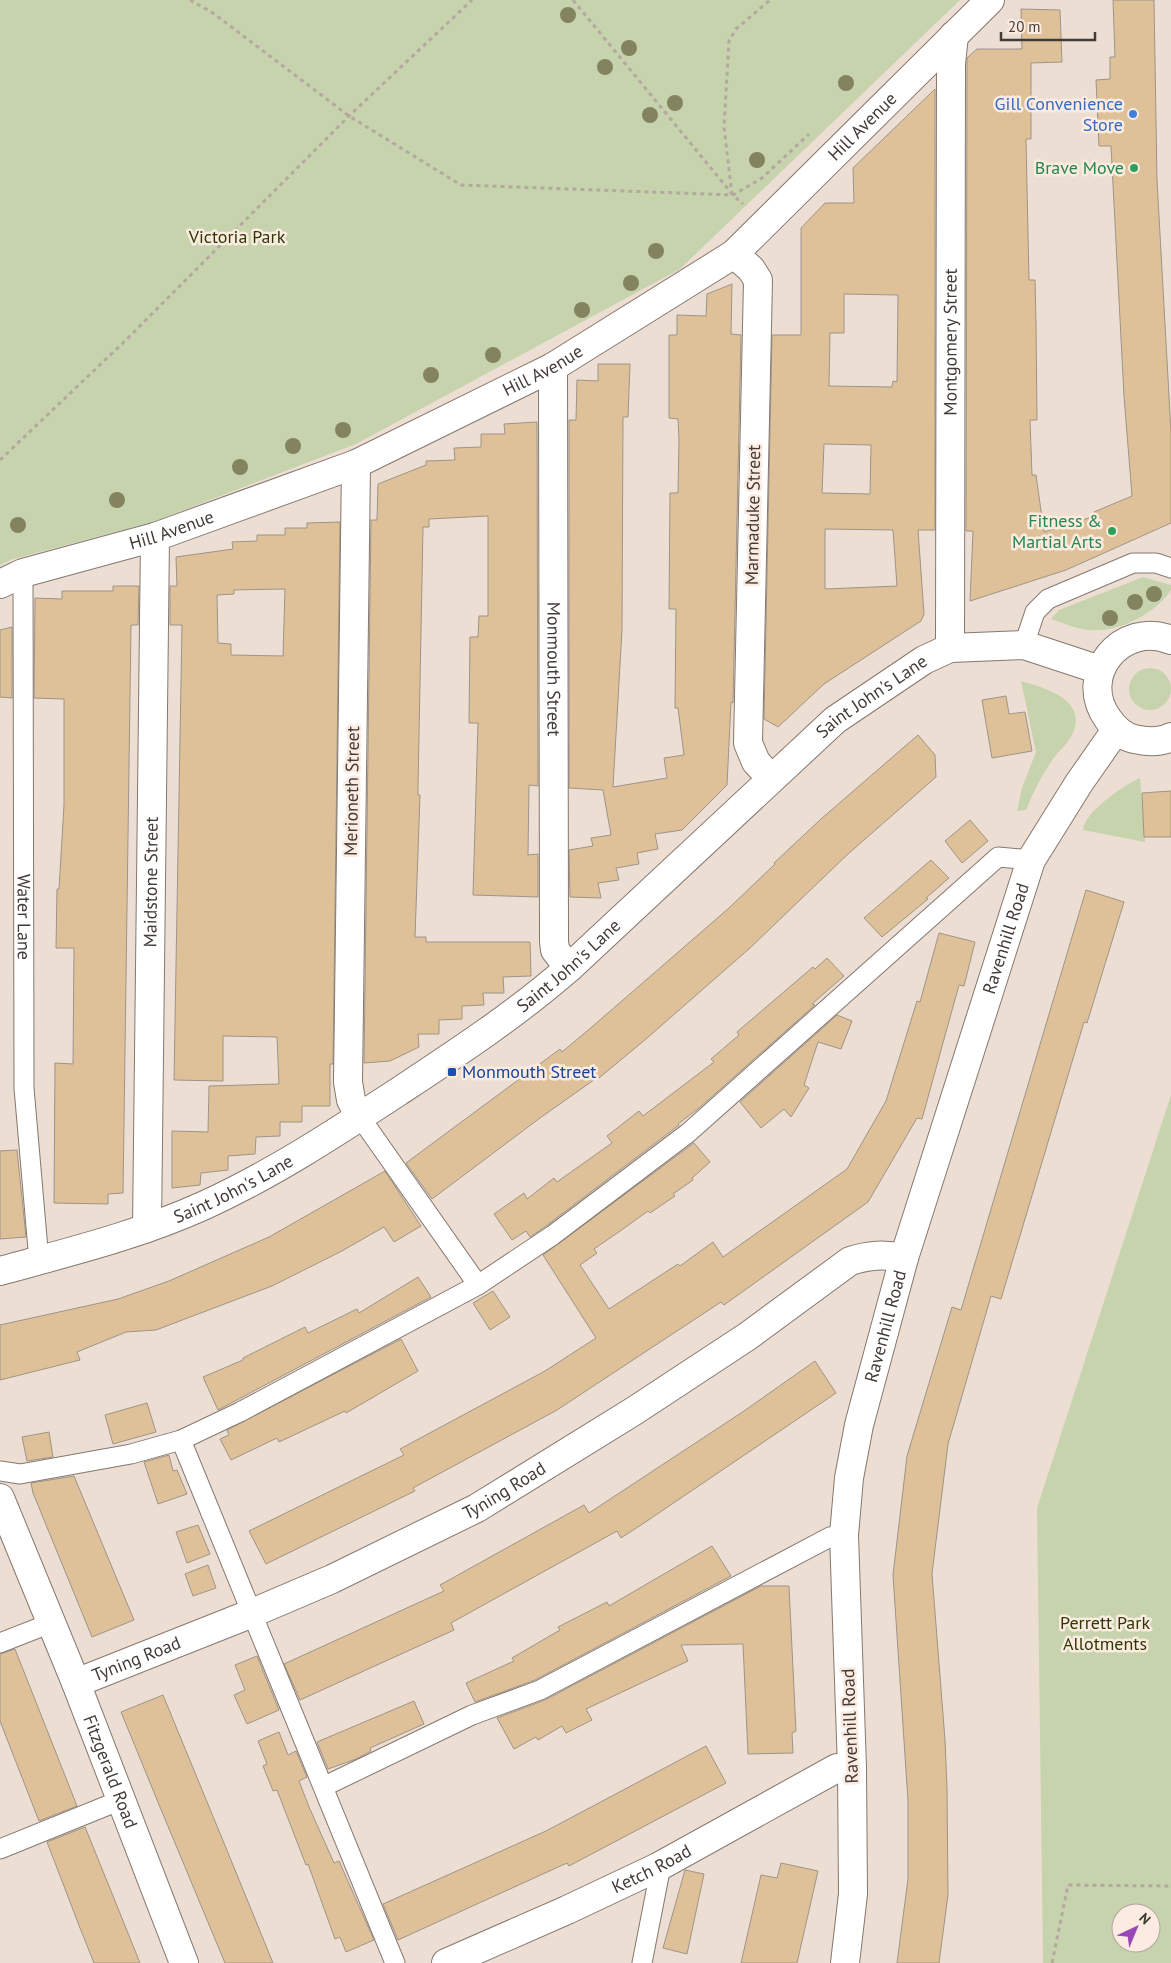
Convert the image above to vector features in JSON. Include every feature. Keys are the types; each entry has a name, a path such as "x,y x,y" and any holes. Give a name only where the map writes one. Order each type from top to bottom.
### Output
{"street":[{"name":"Hill Avenue","path":"12,579 156,537 356,464 553,366 734,254 990,0"},
{"name":"Montgomery Street","path":"950,648 951,64 954,35"},
{"name":"Marmaduke Street","path":"734,254 751,269 758,280 748,743 756,762 772,778"},
{"name":"Monmouth Street","path":"553,366 554,942 555,950 569,968"},
{"name":"Merioneth Street","path":"356,464 348,1082 350,1100 360,1117"},
{"name":"Maidstone Street","path":"147,1228 156,537"},
{"path":"1171,640 1146,636 1128,640 1109,654 1100,670 1096,690 1100,708 1116,730 1127,737 1145,742 1163,741 1171,736"},
{"name":"Saint John's Lane","path":"0,1271 74,1252 147,1228 206,1205 290,1161 486,1034 529,1003 569,968 674,873 835,720 924,660 950,648 1024,645 1100,670"},
{"name":"Ravenhill Road","path":"845,1963 853,1894 852,1768 844,1535 849,1478 860,1425 904,1258 1031,860 1078,783 1116,730"},
{"name":"Tyning Road","path":"76,1683 250,1614 332,1579 477,1508 634,1411 724,1352 850,1261 869,1255 889,1255 904,1258"},
{"name":"Fitzgerald Road","path":"0,1498 76,1683 184,1963"},
{"name":"Ketch Road","path":"446,1963 658,1868 837,1768 852,1768"}],"lane":[{"path":"1024,645 1035,612 1048,599 1132,563 1156,563 1171,568"},
{"name":"Water Lane","path":"12,579 24,1088 39,1261"},
{"path":"0,1471 20,1474 131,1454 181,1440 240,1412 478,1285 553,1235 688,1133 998,857 1031,860"},
{"path":"360,1117 478,1285"},
{"path":"181,1440 250,1614 325,1786 395,1963"},
{"path":"325,1786 472,1715 540,1690 830,1537 844,1535"},
{"path":"0,1643 51,1623"},
{"path":"0,1849 120,1800"},
{"path":"642,1963 659,1876 658,1868"}],"path":[{"path":"190,0 213,13 349,116 461,185 733,195"},
{"path":"0,460 125,342 349,116 472,0"},
{"path":"573,0 733,195 763,224"},
{"path":"733,195 724,127 729,41 736,29 770,0"},
{"path":"1052,1963 1068,1885 1171,1886"}],"green space":[{"name":"Victoria Park","path":"0,0 960,0 680,269 356,444 150,523 13,559 0,565"},
{"path":"1143,577 1171,585 1171,590 1156,607 1135,620 1112,628 1089,630 1051,619 1059,610"},
{"path":"1154,668 1162,671 1168,677 1171,689 1168,701 1162,707 1146,710 1138,707 1132,701 1129,685 1132,677 1138,671"},
{"path":"1021,681 1053,692 1070,704 1075,713 1076,723 1068,742 1045,771 1026,810 1017,811 1022,788 1036,752"},
{"path":"1140,778 1145,842 1083,830 1085,823 1097,807 1115,793"},
{"name":"Perrett Park Allotments","path":"1171,1095 1171,1963 1043,1963 1037,1508"}],"building":[{"path":"1113,0 1154,0 1157,180 1171,432 1171,523 1066,570 970,601 973,531 966,531 967,58 977,49 1022,49 1021,9 1060,10 1062,62 1031,63 1031,139 1026,139 1029,280 1035,280 1036,324 1037,420 1030,420 1032,475 1036,475 1044,532 1095,516 1094,512 1132,496 1124,396 1111,146 1099,146 1096,80 1110,79 1110,57 1115,57"},
{"path":"935,89 935,530 918,530 924,614 921,621 824,684 778,727 764,719 772,335 801,335 801,228 825,203 854,203 853,168","holes":["844,294 898,295 897,382 893,381 892,387 829,386 830,333 844,333","824,444 871,445 870,494 822,493","825,529 893,530 897,586 825,589"]},
{"path":"732,284 731,334 741,335 733,703 731,702 727,785 682,830 655,834 658,849 637,853 639,864 616,868 619,880 598,883 601,898 570,897 569,850 593,846 591,838 611,835 603,790 569,788 569,420 576,420 577,380 598,381 598,364 630,364 628,417 623,417 622,630 613,787 667,778 664,758 684,755 678,708 675,708 676,609 669,609 670,493 678,493 679,440 678,419 669,418 669,335 677,335 677,315 706,316 707,294"},
{"path":"537,422 538,786 529,785 528,855 538,854 538,897 473,895 478,723 469,723 470,637 478,637 479,616 488,616 488,516 429,519 429,527 423,527 418,787 418,795 420,795 415,937 426,937 426,942 530,942 531,976 503,977 504,993 483,993 484,1005 462,1006 462,1019 439,1020 439,1034 418,1034 419,1047 390,1061 364,1063 371,520 377,520 378,484 426,465 426,461 455,460 454,448 481,447 481,434 505,434 504,424"},
{"path":"340,522 333,1064 330,1064 330,1106 302,1106 302,1122 280,1122 280,1136 256,1137 255,1154 228,1156 228,1170 201,1173 200,1185 172,1188 172,1131 208,1132 209,1086 279,1084 277,1037 223,1036 223,1081 174,1080 182,625 170,625 170,586 177,586 176,557 233,549 232,542 257,541 257,535 285,535 285,528 307,528 307,523","holes":["285,589 283,656 231,655 231,644 218,643 217,595 234,594 234,590"]},
{"path":"113,586 139,586 138,625 131,625 123,1193 108,1194 108,1204 54,1203 55,1063 73,1064 74,948 56,948 57,889 59,889 64,805 64,699 34,698 35,598 62,599 62,591 113,591"},
{"path":"12,627 12,698 0,697 0,630"},
{"path":"1006,696 1009,714 1025,712 1032,751 992,758 982,700"},
{"path":"918,735 935,755 936,777 848,854 750,948 646,1039 599,1078 540,1118 432,1199 406,1163 560,1049 562,1052 729,908 821,819"},
{"path":"1171,791 1171,837 1144,837 1142,793"},
{"path":"970,820 988,841 962,863 945,841"},
{"path":"931,860 949,878 926,898 928,899 882,937 864,918"},
{"path":"1086,890 1124,902 1087,1023 1084,1022 1001,1299 991,1296 948,1444 932,1574 947,1788 948,1895 939,1963 897,1963 908,1879 908,1801 893,1575 907,1456 952,1307 961,1310"},
{"path":"939,933 975,942 964,986 959,985 922,1119 917,1118 868,1202 724,1305 721,1302 557,1410 413,1488 415,1491 266,1564 249,1531 404,1455 400,1449 545,1371 596,1338 543,1255 694,1143 710,1162 692,1178 693,1180 673,1194 675,1196 650,1213 648,1211 594,1249 597,1253 580,1265 609,1309 678,1264 680,1266 713,1242 723,1257 847,1169 886,1101 917,1001 920,1002"},
{"path":"827,958 844,976 812,1004 815,1005 679,1125 546,1226 530,1237 526,1231 512,1240 494,1214 524,1193 527,1199 554,1178 557,1182 612,1143 607,1136 639,1111 643,1116 714,1062 711,1059 739,1035 737,1032 813,967 815,969"},
{"path":"837,1015 852,1021 841,1049 818,1042 804,1085 809,1088 791,1117 784,1109 761,1128 740,1102"},
{"path":"17,1150 26,1237 0,1239 0,1151"},
{"path":"385,1171 421,1226 394,1242 384,1227 340,1252 272,1286 156,1330 126,1332 77,1352 80,1360 0,1380 0,1325 118,1299 169,1281 269,1237"},
{"path":"418,1277 431,1297 218,1410 203,1377 243,1360 243,1358 305,1327 308,1333 357,1309 359,1313"},
{"path":"493,1291 510,1317 490,1330 473,1303"},
{"path":"401,1339 418,1371 346,1413 345,1411 279,1442 277,1438 231,1460 220,1439 229,1435 227,1430"},
{"path":"815,1361 836,1393 644,1523 621,1538 617,1531 451,1623 454,1630 300,1700 284,1664 444,1591 440,1585 584,1505 589,1513 744,1411"},
{"path":"147,1403 156,1432 113,1444 105,1415"},
{"path":"49,1432 53,1457 27,1461 22,1437"},
{"path":"169,1455 173,1471 177,1470 187,1494 158,1504 144,1462"},
{"path":"74,1476 134,1620 92,1637 33,1493 31,1483"},
{"path":"198,1525 210,1554 187,1563 176,1532"},
{"path":"712,1546 731,1576 535,1680 475,1702 466,1683 514,1661 512,1658 560,1630 558,1627 607,1602 609,1606"},
{"path":"208,1565 216,1588 193,1596 185,1574"},
{"path":"761,1586 789,1586 796,1731 792,1733 793,1753 748,1754 743,1644 681,1645 688,1661 586,1709 592,1720 566,1733 562,1726 538,1740 536,1737 514,1749 497,1718 545,1700"},
{"path":"15,1649 77,1806 39,1821 0,1721 0,1654"},
{"path":"257,1656 279,1710 247,1724 234,1695 245,1690 235,1665"},
{"path":"163,1695 273,1963 225,1963 121,1712"},
{"path":"414,1701 424,1724 370,1748 371,1751 356,1759 328,1769 317,1742"},
{"path":"279,1732 288,1755 296,1751 307,1777 299,1781 309,1807 334,1863 339,1861 374,1940 346,1952 340,1937 335,1939 308,1864 306,1865 277,1790 273,1791 263,1766 267,1764 258,1741"},
{"path":"706,1746 726,1783 569,1866 567,1863 398,1940 383,1904 546,1831"},
{"path":"85,1827 140,1963 94,1963 47,1842"},
{"path":"781,1863 818,1871 797,1963 741,1963 761,1875 777,1878"},
{"path":"685,1870 704,1874 687,1954 663,1948"}],"place":[{"name":"Gill Convenience Store","path":"1133,114"},
{"name":"Brave Move","path":"1134,168"},
{"name":"Fitness & Martial Arts","path":"1112,531"},
{"name":"Monmouth Street","path":"452,1072"}]}
